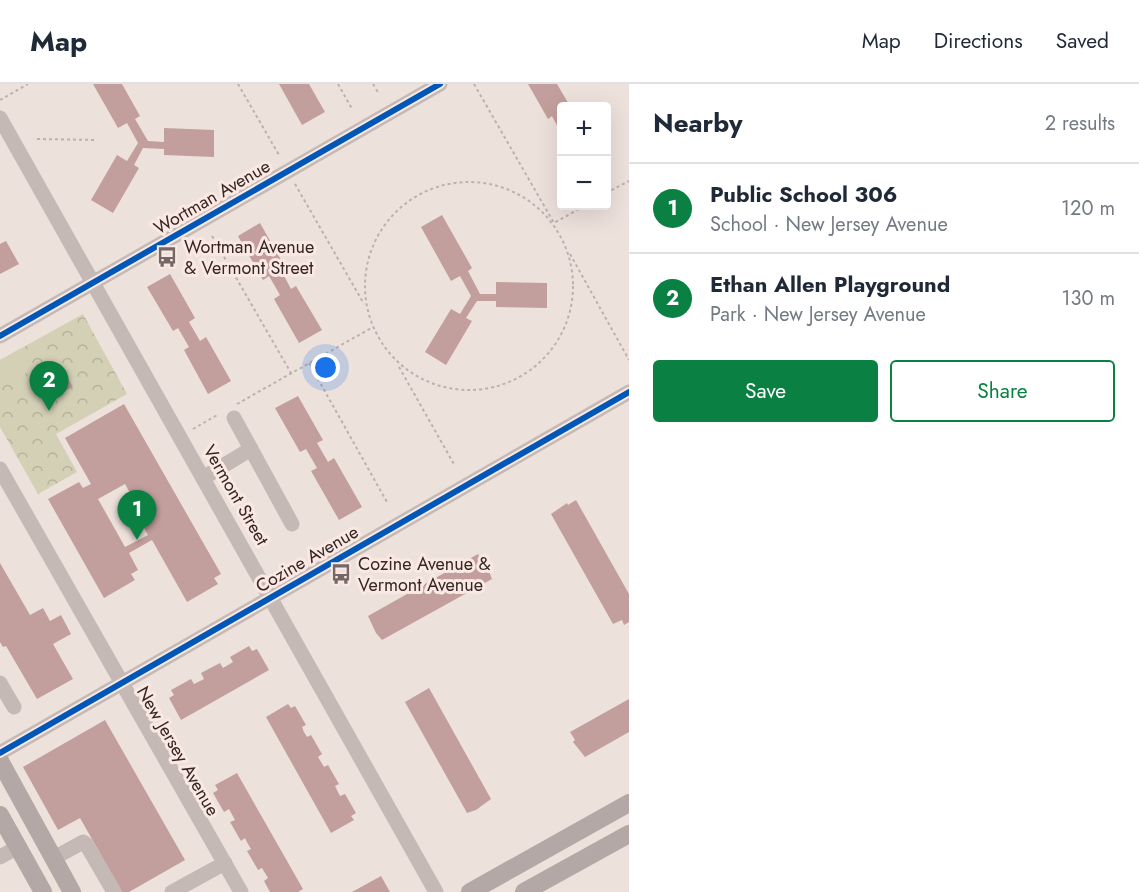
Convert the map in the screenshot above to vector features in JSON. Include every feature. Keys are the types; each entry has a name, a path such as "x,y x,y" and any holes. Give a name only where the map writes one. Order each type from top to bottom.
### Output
{"main road":[{"path":"0,761 72,892"},
{"path":"470,892 629,803"},
{"path":"0,815 43,892"},
{"path":"525,892 629,834"}],"street":[{"name":"Wortman Avenue","path":"0,336 440,84"},
{"name":"Vermont Street","path":"0,118 436,892"},
{"name":"Cozine Avenue","path":"0,753 120,682 629,392"},
{"path":"227,414 251,450 292,524"},
{"path":"204,478 251,450"},
{"name":"New Jersey Avenue","path":"0,469 241,892"},
{"path":"0,683 14,707"},
{"path":"54,858 83,842 87,844 114,892"},
{"path":"0,857 18,847"},
{"path":"172,892 225,863"}],"path":[{"path":"0,100 27,84"},
{"path":"238,84 279,155"},
{"path":"338,84 352,109"},
{"path":"373,84 379,94"},
{"path":"474,84 629,360"},
{"path":"37,139 97,140"},
{"path":"611,190 629,181"},
{"path":"294,182 365,307 379,341 398,364 455,466"},
{"path":"365,307 364,271 375,238 394,213 427,190 452,183 477,182 509,190 533,204 554,223"},
{"path":"554,223 577,210"},
{"path":"212,236 291,373"},
{"path":"398,364 417,378 446,389 491,389 531,371 555,347 571,310 573,274 567,249"},
{"path":"180,436 227,414 291,373 373,327"},
{"path":"309,363 388,504"}],"green space":[{"path":"83,314 127,394 56,434 77,472 38,494 0,427 0,360"},
{"path":"22,348 33,369 0,388 0,360"}],"building":[{"path":"93,84 122,84 140,116 135,119 148,141 164,142 164,128 214,130 214,157 164,155 164,149 143,148 134,165 139,168 113,213 91,200 117,155 127,161 138,143 127,123 118,128"},
{"path":"279,84 309,84 325,112 302,125"},
{"path":"528,84 557,84 568,102 557,102 557,125 552,116 548,119"},
{"path":"442,215 472,268 468,271 480,294 496,294 496,282 547,283 547,308 496,307 496,301 477,301 466,318 472,321 446,365 425,352 451,309 460,314 471,296 460,276 451,281 421,227"},
{"path":"260,223 285,267 281,270 291,289 296,286 322,330 299,343 274,299 280,295 269,276 263,280 238,236"},
{"path":"6,241 19,264 0,274 0,244"},
{"path":"170,274 195,318 189,322 200,341 206,337 231,381 208,394 184,350 189,347 178,328 173,331 147,287"},
{"path":"65,373 73,387 65,391 57,377"},
{"path":"298,396 323,440 317,443 328,462 334,458 362,507 339,520 311,471 317,468 306,449 300,452 275,408"},
{"path":"124,404 221,574 214,578 218,584 187,602 152,540 129,553 138,570 131,574 135,580 104,598 48,499 79,482 83,488 91,484 65,438","holes":["125,484 130,493 126,496 148,535 125,547 98,499"]},
{"path":"576,500 629,594 629,622 624,625 622,620 613,624 551,514"},
{"path":"478,554 483,562 485,561 492,579 382,640 376,633 368,616"},
{"path":"0,563 30,615 43,608 50,621 61,615 71,634 53,644 73,679 37,699 6,646 3,647 0,642"},
{"path":"249,646 252,651 257,649 269,670 181,720 169,698 174,695 171,690 191,679 194,684 204,679 201,673 220,663 223,668 233,662 230,657"},
{"path":"429,688 491,799 476,810 467,813 405,702"},
{"path":"629,699 629,732 585,757 573,742 575,740 570,732"},
{"path":"288,704 291,708 295,706 306,725 302,727 304,732 307,737 311,735 322,754 318,757 324,767 328,765 339,784 335,786 340,796 345,794 356,813 351,816 354,820 331,833 266,717"},
{"path":"105,720 185,860 129,892 122,892 80,818 58,830 23,767"},
{"path":"237,773 303,889 298,892 270,892 264,881 268,878 262,868 258,870 247,851 251,849 245,838 241,841 230,822 235,820 229,809 224,812 213,793 218,790 215,785"},
{"path":"381,876 390,892 352,892"}],"cycle path":[{"path":"0,336 440,84"},
{"path":"0,753 629,392"}],"place":[{"name":"Wortman Avenue & Vermont Street","path":"167,257"},
{"name":"Ethan Allen Playground","path":"49,411"},
{"name":"Public School 306","path":"137,540"},
{"name":"Cozine Avenue & Vermont Avenue","path":"341,574"}]}
